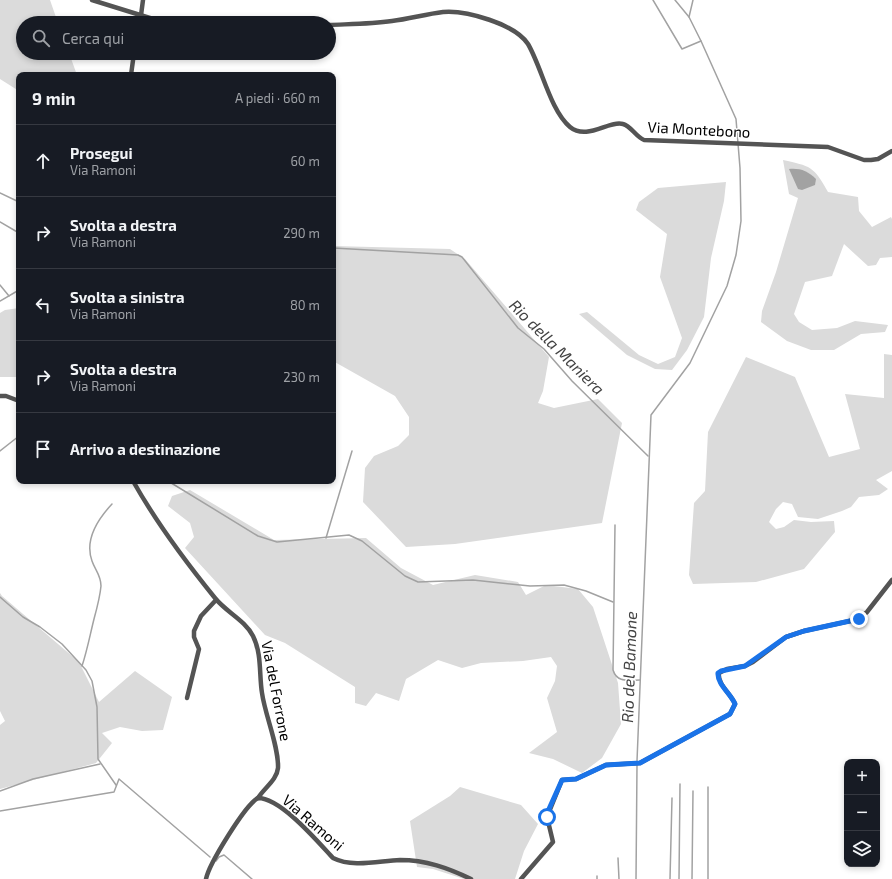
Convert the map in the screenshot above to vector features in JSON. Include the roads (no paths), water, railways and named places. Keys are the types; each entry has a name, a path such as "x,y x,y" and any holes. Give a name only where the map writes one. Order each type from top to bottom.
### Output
{"street":[{"path":"92,0 141,16 143,0"},
{"name":"Via Montebono","path":"336,25 393,21 443,12 456,12 509,27 522,36 527,43 539,66 555,105 570,127 576,131 584,132 617,124 623,124 644,140 828,147 864,160 871,160 892,151"},
{"path":"131,72 133,60"},
{"path":"0,396 6,396 16,400"},
{"name":"Via del Forrone","path":"135,484 148,508 216,600 241,621 253,636 257,648 262,693 276,752 278,768 276,775 258,798"},
{"path":"521,879 553,842 547,817 562,780 576,779 606,765 640,763 730,714 735,704 733,698 719,680 718,673 749,664 786,637 804,631 859,619 867,612 892,580"},
{"path":"186,698 199,649 194,637 194,631 201,616 216,600"},
{"name":"Via Ramoni","path":"206,879 210,866 251,804 258,798 281,807 304,827 333,858 339,861 351,863 401,860 422,862 446,867 471,879"}],"waterway":[{"path":"653,0 682,49 701,41"},
{"path":"637,761 651,415 690,363 727,286 736,255 741,221 740,168 736,119 689,17 675,0"},
{"path":"689,17 693,0"},
{"path":"0,193 16,201"},
{"name":"Rio della Maniera","path":"0,222 16,231"},
{"name":"Rio della Maniera","path":"336,248 458,255 462,257 518,328 544,349 572,381 648,456"},
{"path":"0,285 9,296"},
{"path":"0,301 16,292"},
{"path":"0,451 16,438"},
{"path":"326,538 352,451"},
{"path":"173,484 258,536 277,542 349,535 362,541 405,576 418,582 473,580 530,586 564,585 586,591 613,602"},
{"path":"82,666 101,586 100,579 90,553 91,537 97,523 112,504"},
{"path":"615,525 613,670 620,679 640,680"},
{"path":"0,597 23,617 40,627 62,644 86,670 92,681 97,707 98,759 116,785"},
{"path":"0,791 33,779 100,764"},
{"name":"Rio del Bamone","path":"636,879 637,765"},
{"path":"0,811 114,792 119,779 210,857"},
{"path":"679,879 680,784"},
{"path":"708,787 708,879"},
{"path":"692,879 693,791"},
{"path":"670,879 672,798"},
{"path":"216,861 219,857 224,855 252,879"},
{"path":"618,858 619,879"}]}
